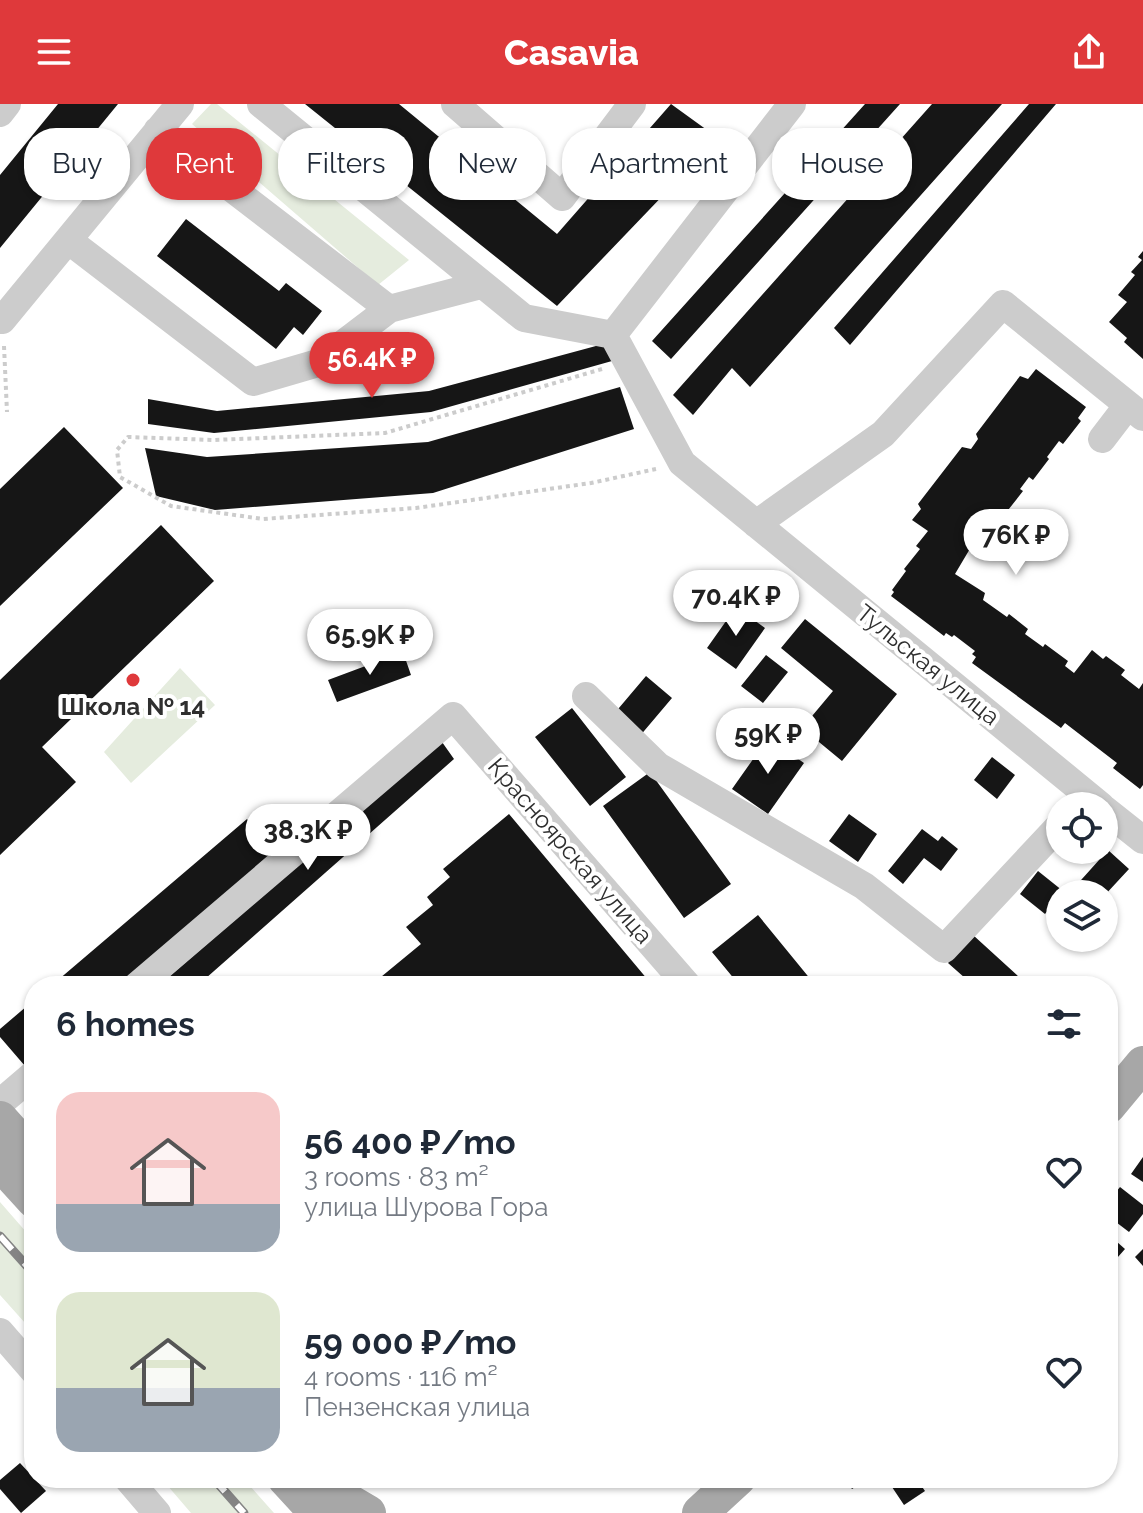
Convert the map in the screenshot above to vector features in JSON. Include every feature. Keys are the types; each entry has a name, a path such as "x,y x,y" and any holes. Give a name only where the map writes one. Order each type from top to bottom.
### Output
{"main road":[{"path":"1118,1094 1143,1064"},
{"path":"0,1119 24,1146"},
{"path":"0,1163 24,1189"},
{"path":"294,1488 317,1513"},
{"path":"331,1488 368,1513"},
{"path":"700,1513 727,1488"}],"street":[{"path":"0,113 7,104"},
{"path":"160,128 180,104"},
{"path":"261,104 524,318 613,335 792,104"},
{"path":"455,104 562,197 632,104"},
{"path":"2,320 146,144"},
{"path":"247,200 389,309"},
{"path":"68,240 253,382 318,363 389,309 481,285"},
{"path":"756,524 883,434 1003,304 1136,411 1102,439"},
{"name":"Тульская улица","path":"613,335 682,463 1079,792"},
{"path":"586,696 658,766 864,886 944,949 1046,840"},
{"name":"Красноярская улица","path":"149,976 453,716 679,976"},
{"name":"Тульская улица","path":"1118,822 1143,840"},
{"path":"0,1103 24,1083"},
{"path":"0,1332 24,1360"}],"path":[{"path":"2,320 7,412"},
{"path":"627,362 385,433 214,440 128,437 117,450 120,477 171,506 263,519 416,508 591,483 682,463"}],"shaded area":[{"path":"211,104 217,104 247,128 197,128 192,124"},
{"path":"262,141 278,154 278,198 262,185"},
{"path":"280,200 335,200 409,260 378,285"},
{"path":"180,668 215,705 131,783 104,752"},
{"path":"0,1202 24,1230 24,1322 0,1295"},
{"path":"170,1488 252,1488 274,1513 191,1513"}],"building":[{"path":"58,104 118,104 98,128 38,128"},
{"path":"305,104 399,104 429,129 429,200 516,200 557,234 587,200 659,200 557,306 413,191 413,128 335,128"},
{"path":"671,104 704,128 650,128"},
{"path":"865,104 900,104 878,128 843,128"},
{"path":"932,104 1002,104 750,387 732,368 693,415 673,395 847,200 912,200 911,128"},
{"path":"1029,104 1056,104 850,345 834,328"},
{"path":"24,146 24,200 39,200 0,248 0,175"},
{"path":"779,200 814,200 671,359 652,341"},
{"path":"186,219 279,291 286,283 322,311 303,335 294,327 276,349 157,256"},
{"path":"1143,251 1143,359 1124,342 1127,338 1109,322 1127,302 1118,295 1135,275 1131,272 1142,260 1138,257"},
{"path":"607,343 612,361 431,412 214,433 148,424 148,399 217,411 429,391"},
{"path":"1036,369 1086,407 1078,418 1081,421 1063,444 1059,441 1033,480 1029,477 1020,489 1023,491 1005,514 1001,511 975,550 971,547 955,574 985,593 983,600 1028,629 1025,634 1068,661 1065,666 1074,673 1092,650 1125,670 1121,675 1139,689 1143,683 1143,785 1140,789 1113,768 1117,763 1065,723 1061,728 972,663 976,657 972,654 975,651 954,635 952,637 946,633 944,636 891,596 906,571 904,569 920,549 916,546 928,531 912,520 921,509 918,504 962,447 971,449 978,439 976,434 1020,376 1028,379"},
{"path":"620,387 634,429 433,493 215,510 156,496 145,448 207,457 428,442"},
{"path":"64,427 123,488 0,606 0,489"},
{"path":"161,525 214,581 42,747 76,782 0,855 0,680"},
{"path":"736,607 765,628 736,669 707,648"},
{"path":"805,619 897,694 842,761 802,728 833,691 781,648"},
{"path":"403,652 411,675 337,702 328,680"},
{"path":"766,655 788,672 763,703 741,686"},
{"path":"646,676 672,698 639,737 613,715"},
{"path":"572,708 626,777 590,806 535,737"},
{"path":"768,738 804,763 768,814 732,789"},
{"path":"442,742 454,759 208,976 170,976"},
{"path":"992,757 1015,775 997,799 974,780"},
{"path":"650,772 731,884 684,918 603,806"},
{"path":"509,814 645,976 382,976 421,944 406,927 433,905 427,897 450,877 443,869"},
{"path":"849,814 877,834 858,862 829,841"},
{"path":"247,819 276,853 131,976 63,976"},
{"path":"922,829 938,841 942,836 958,849 941,871 924,858 903,884 888,871"},
{"path":"1118,859 1129,869 1118,881 1081,880 1095,864 1118,864"},
{"path":"1038,871 1049,880 1046,880 1045,914 1020,894"},
{"path":"758,915 808,976 732,976 712,952"},
{"path":"973,935 1018,976 963,976 948,963"},
{"path":"24,1009 24,1065 0,1037 0,1029"},
{"path":"1143,1157 1143,1182 1131,1174"},
{"path":"1120,1187 1143,1205 1143,1214 1129,1232 1118,1224"},
{"path":"1118,1243 1125,1249 1118,1257"},
{"path":"1143,1249 1143,1266 1135,1257"},
{"path":"20,1463 24,1467 24,1488 43,1488 46,1491 21,1513 0,1489 0,1480"},
{"path":"893,1488 923,1488 925,1491 904,1505"}],"railway":[{"path":"0,1236 24,1263"},
{"path":"222,1488 244,1513"}],"place":[{"name":"Школа № 14","path":"133,680"}]}
